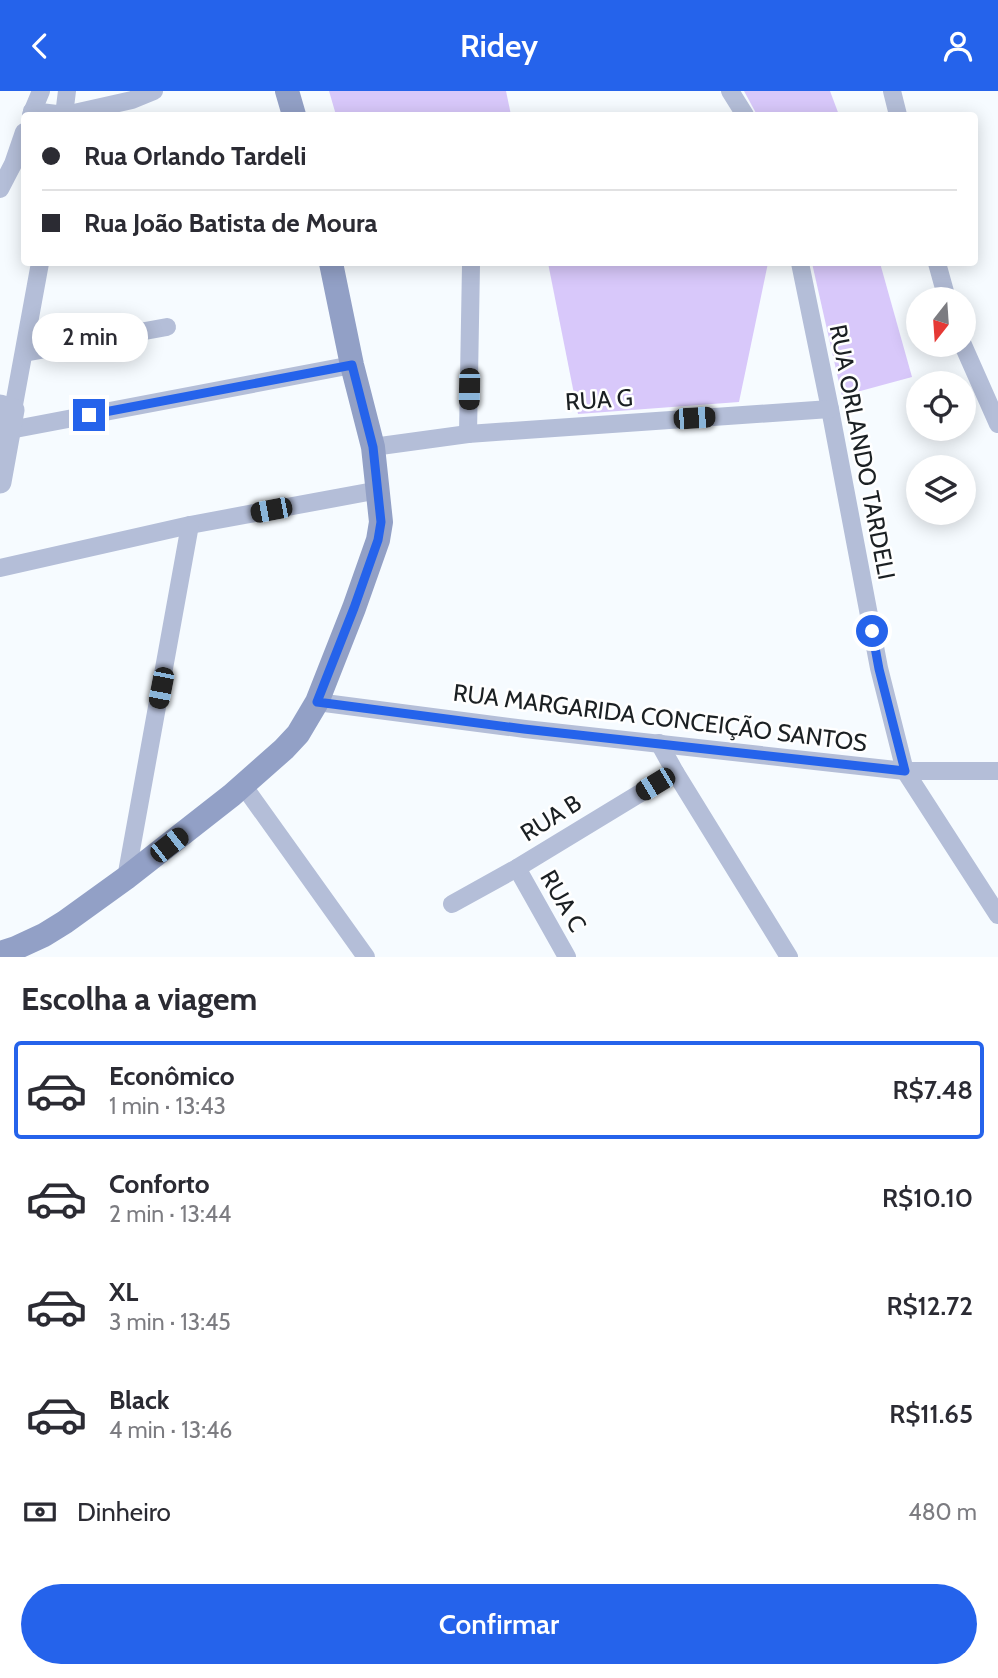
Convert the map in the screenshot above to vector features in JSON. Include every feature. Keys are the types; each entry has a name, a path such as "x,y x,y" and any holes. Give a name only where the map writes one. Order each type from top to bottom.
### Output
{"main road":[{"path":"287,91 292,112"},
{"path":"0,953 44,935 126,878 284,749 298,734 317,702 354,608 378,540 381,522 373,447 352,365 332,266"}],"street":[{"path":"31,112 41,91"},
{"path":"64,112 67,91"},
{"path":"94,112 134,108 154,91"},
{"path":"730,91 743,112"},
{"path":"892,91 897,112"},
{"path":"0,190 21,140"},
{"path":"0,482 6,429 24,353 39,266"},
{"path":"468,434 471,266"},
{"name":"RUA ORLANDO TARDELI","path":"801,266 879,669 905,771 998,915"},
{"path":"938,266 944,287"},
{"path":"24,353 167,327"},
{"path":"968,357 998,424"},
{"path":"6,429 352,365"},
{"name":"RUA G","path":"373,447 468,434 830,409"},
{"path":"0,568 190,526 379,490"},
{"path":"126,878 190,526"},
{"name":"RUA MARGARIDA CONCEIÇÃO SANTOS","path":"317,702 524,729 905,771 998,771"},
{"path":"659,743 789,957"},
{"name":"RUA B","path":"452,904 517,868 675,772"},
{"path":"243,785 366,957"},
{"name":"RUA C","path":"517,868 567,957"}],"shaded area":[{"path":"329,91 506,91 510,112 335,112"},
{"path":"744,91 830,91 838,112 755,112"},
{"path":"549,266 767,266 739,402 578,414"},
{"path":"813,266 881,266 910,371 906,371 906,379 842,396"}],"route":[{"path":"89,415 352,365 373,447 381,522 378,540 354,608 317,702 524,729 905,771 872,631"}]}
